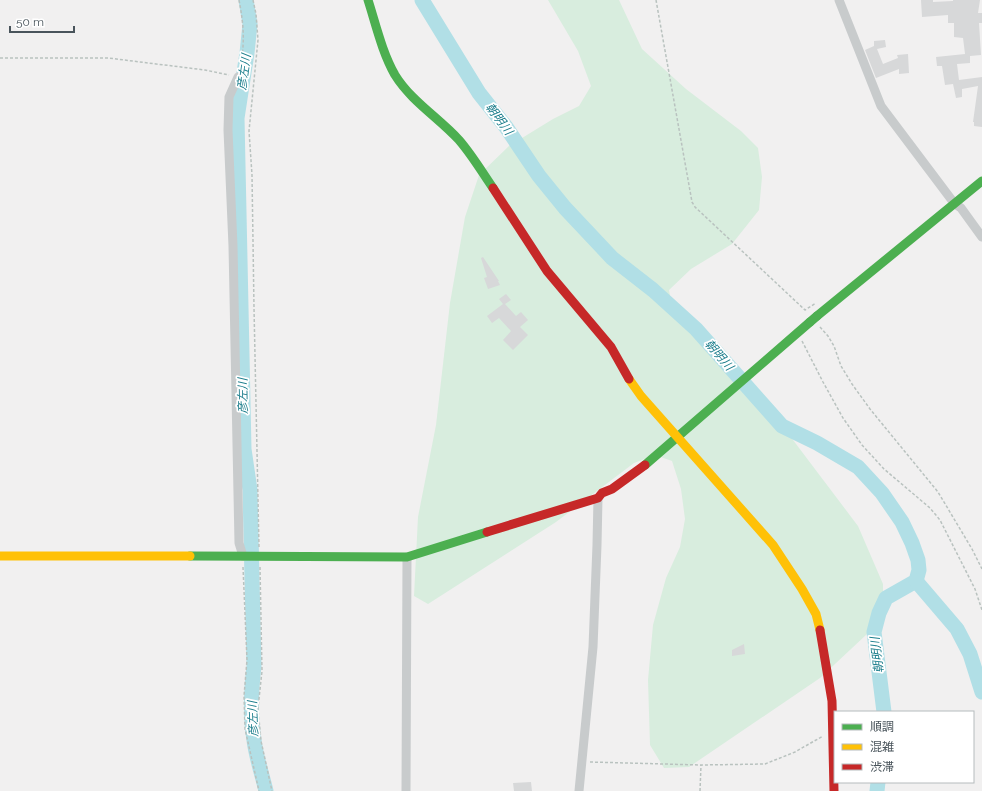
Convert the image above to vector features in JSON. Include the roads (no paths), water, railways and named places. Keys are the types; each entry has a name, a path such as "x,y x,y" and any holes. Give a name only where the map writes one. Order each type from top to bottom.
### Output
{"street":[{"path":"368,0 387,59 396,76 411,95 459,140 471,154 547,270 611,346 629,379 641,396 774,545 802,589 816,614 822,639 832,701 834,791"},
{"path":"839,0 881,106 954,203 960,208 982,237"},
{"path":"238,77 229,97 228,130 233,246 239,543 244,556"},
{"path":"0,556 407,557 598,498 602,493 612,489 633,475 797,334 816,321 954,203 982,181"},
{"path":"579,791 593,647 598,498"},
{"path":"406,791 407,557"}],"waterway":[{"name":"彦左川","path":"246,0 250,24 237,118 244,449 250,490 254,666 251,712 256,753 266,791"},
{"name":"朝明川","path":"422,0 479,93 506,127 539,176 565,208 612,258 653,290 696,329 782,426 817,443 858,467 882,493 902,522 912,543 918,560 919,570 916,581 886,598 879,613 874,632 884,711"},
{"path":"916,581 957,629 970,654 982,692"},
{"name":"朝明川","path":"877,791 878,783"}]}
